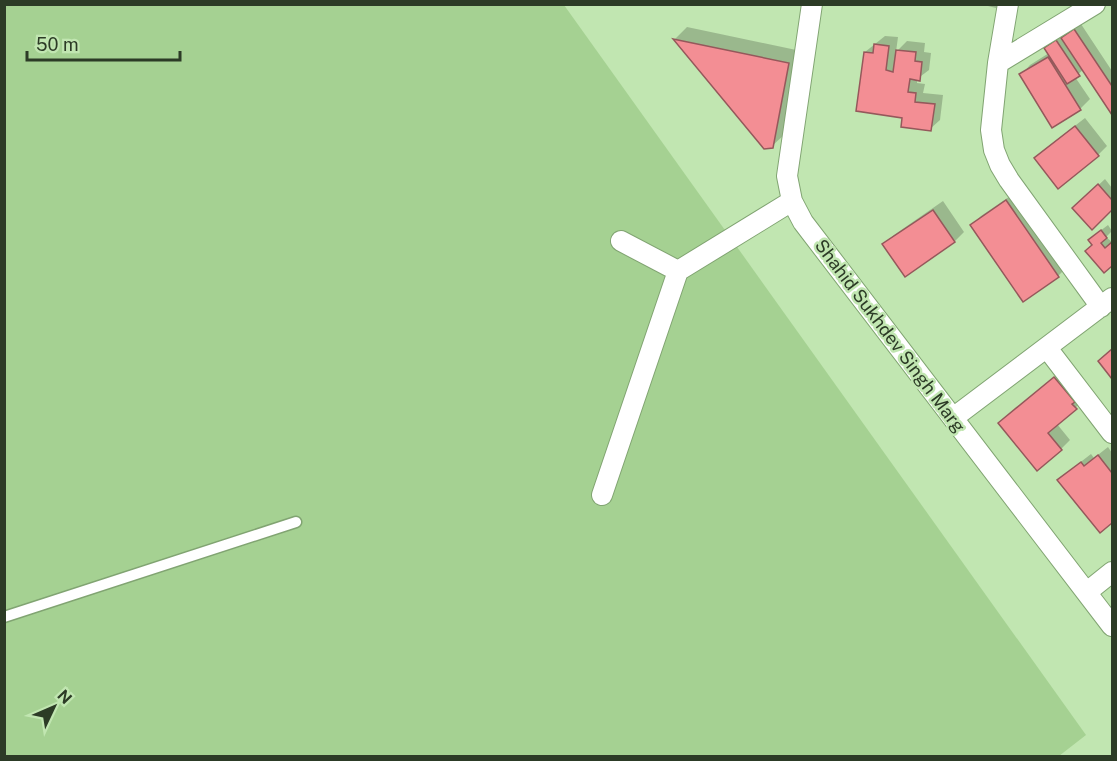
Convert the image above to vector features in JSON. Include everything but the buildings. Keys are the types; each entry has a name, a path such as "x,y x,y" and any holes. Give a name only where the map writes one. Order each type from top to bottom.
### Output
{"street":[{"name":"Shahid Sukhdev Singh Marg","path":"813,4 787,176 792,201 803,222 1113,626"},
{"path":"953,418 1107,302 1000,165 994,150 991,130 998,63 1008,4"},
{"path":"998,63 1095,4"},
{"path":"602,495 678,271 792,201"},
{"path":"621,241 678,271"},
{"path":"1047,348 1113,433"},
{"path":"1087,592 1113,572"}],"lane":[{"path":"4,617 296,522"}],"green space":[{"path":"4,5 564,5 1086,735 1059,756 5,756"}]}
